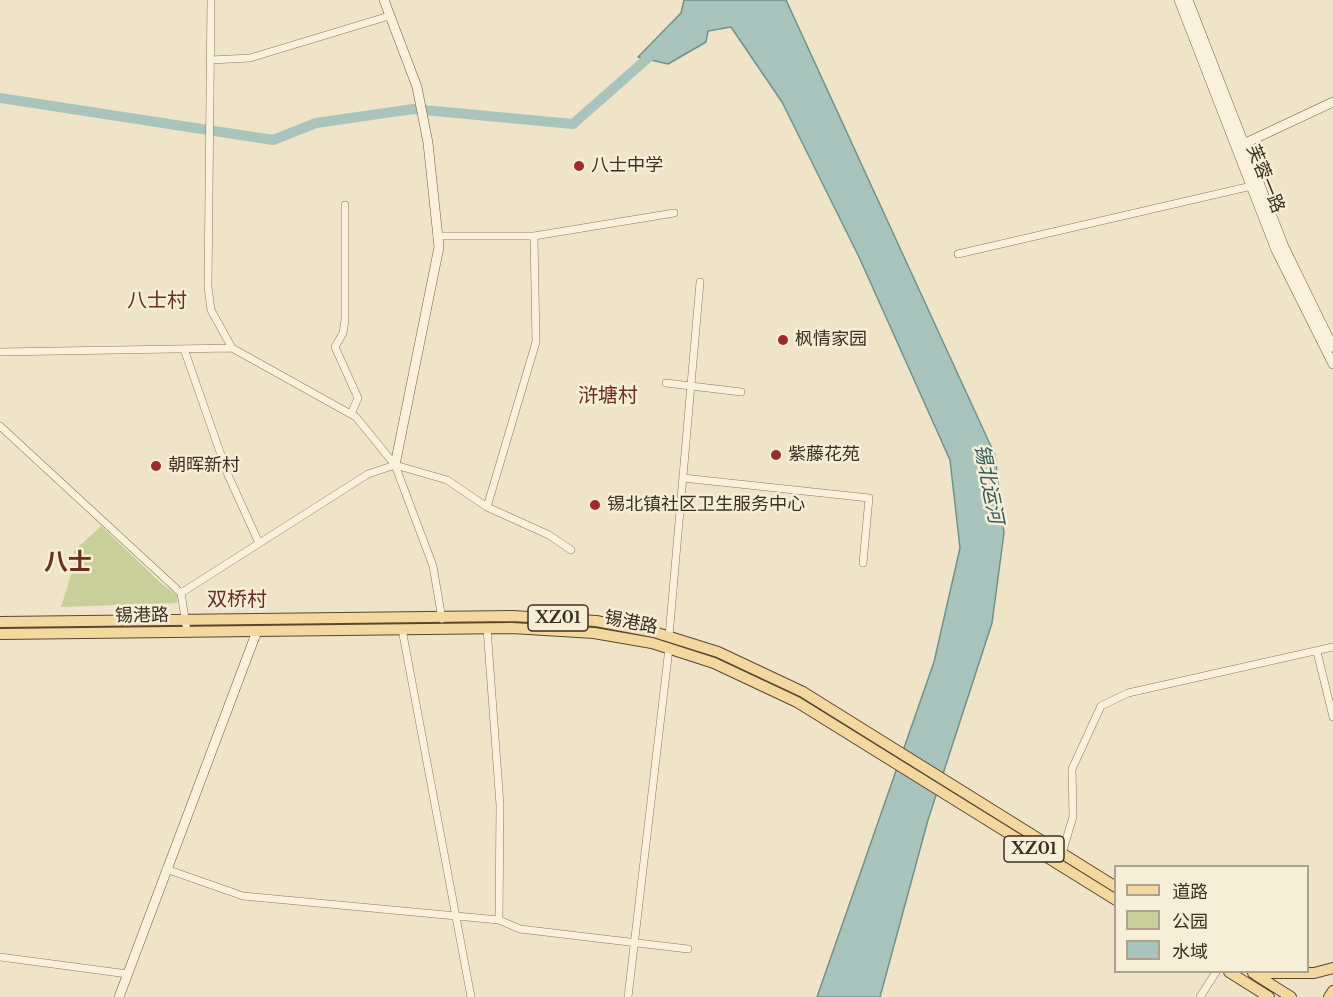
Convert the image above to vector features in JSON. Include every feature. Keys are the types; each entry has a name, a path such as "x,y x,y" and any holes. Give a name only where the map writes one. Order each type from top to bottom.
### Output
{"main road":[{"name":"锡港路","path":"0,622 187,620 442,623 552,617 615,624 669,636 718,652 774,677 955,785 1114,886"},
{"name":"锡港路","path":"0,634 402,629 442,623 487,628 543,628 594,633 669,648 714,663 769,688 896,762 1114,899"},
{"path":"1252,973 1314,973 1333,968"},
{"path":"1231,973 1269,997"},
{"path":"1252,973 1291,997"},
{"path":"1329,997 1333,991"}],"street":[{"path":"211,0 208,287 211,310 232,348"},
{"path":"384,0 417,87 428,143 439,247 395,465"},
{"name":"芙蓉一路","path":"1179,0 1254,185 1333,347"},
{"name":"芙蓉一路","path":"1188,0 1238,147"},
{"path":"212,60 250,58 389,16"},
{"path":"1238,147 1333,102"},
{"path":"958,254 1254,185"},
{"name":"芙蓉一路","path":"1254,185 1276,250 1333,364"},
{"path":"345,205 345,320 343,333 335,347 358,398 351,414"},
{"path":"437,236 534,236 674,213"},
{"path":"487,507 536,342 534,236"},
{"path":"669,636 700,282"},
{"path":"0,352 232,348 351,414 395,465 433,566 442,623"},
{"path":"184,349 228,475 259,543"},
{"path":"666,383 691,388 741,392"},
{"path":"0,426 181,593 187,620 187,632"},
{"path":"181,593 368,474 395,465 447,480 487,507 549,535 571,550"},
{"path":"683,478 869,498 863,563"},
{"path":"487,628 500,805 499,920"},
{"path":"402,629 471,997"},
{"path":"119,997 257,631"},
{"path":"1062,853 1073,817 1072,769 1101,706 1128,693 1333,647"},
{"path":"628,997 669,648"},
{"path":"1317,652 1333,717"},
{"path":"166,869 243,896 499,920 520,929 688,949"},
{"path":"0,957 128,974"},
{"path":"1200,997 1215,973"}],"green space":[{"path":"101,526 162,584 178,596 177,603 61,607 77,556 73,552"}],"water":[{"name":"锡北运河","path":"684,0 786,0 995,455 1004,533 992,623 928,820 880,997 817,997 934,662 960,548 950,460 859,257 782,102 731,27 708,31 706,42 668,64 638,57 681,13"}],"waterway":[{"path":"0,98 273,140 316,123 413,109 573,124 657,50"}],"place":[{"name":"八士中学","path":"579,166"},
{"name":"枫情家园","path":"783,340"},
{"name":"紫藤花苑","path":"776,455"},
{"name":"朝晖新村","path":"156,466"},
{"name":"锡北镇社区卫生服务中心","path":"595,505"}],"district":[{"name":"八士村","path":"157,301"},
{"name":"浒塘村","path":"608,396"},
{"name":"八士","path":"68,563"},
{"name":"双桥村","path":"237,600"}]}
